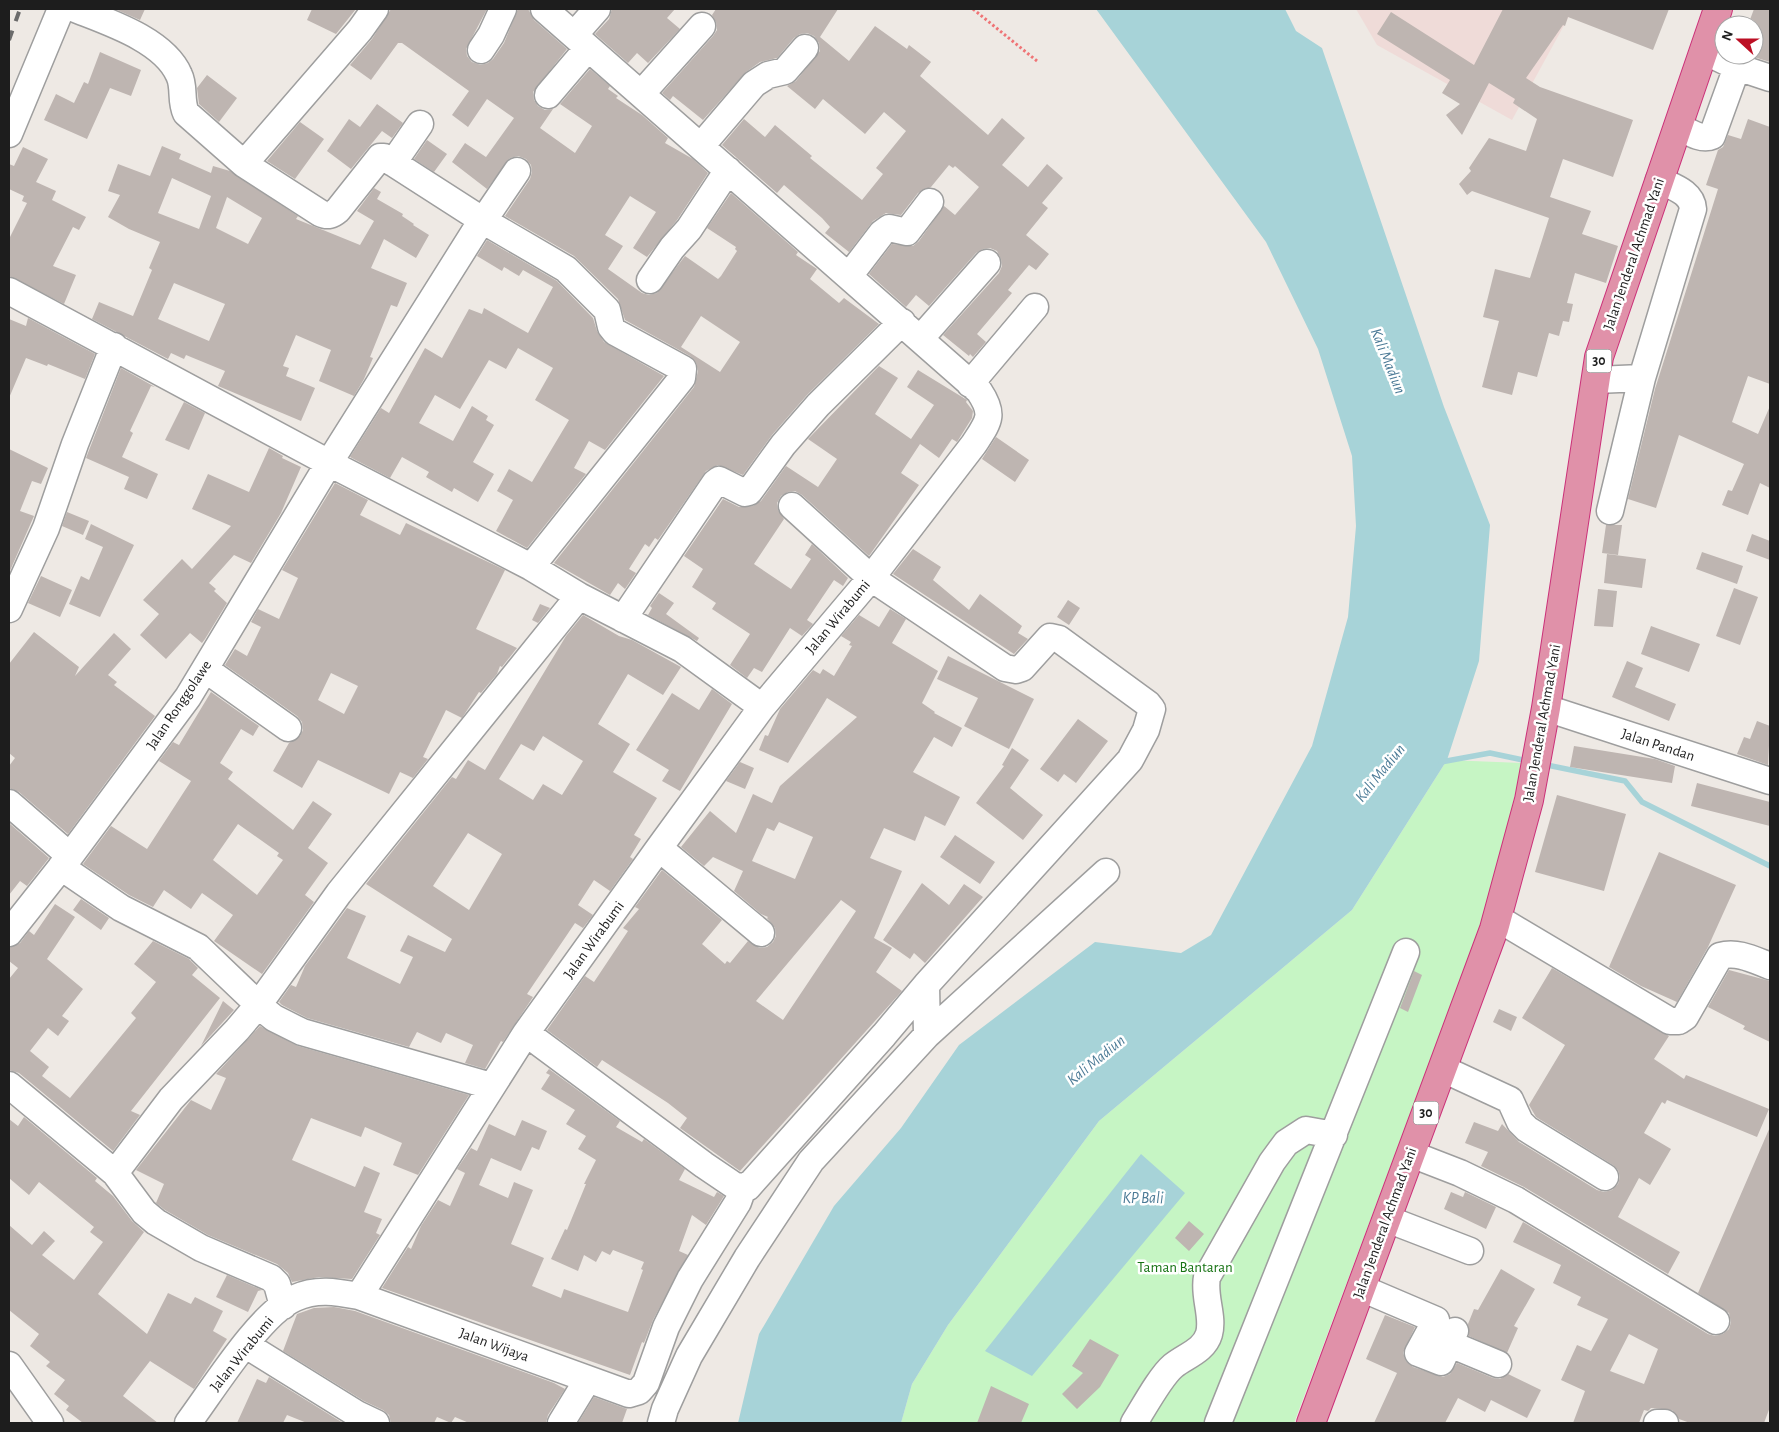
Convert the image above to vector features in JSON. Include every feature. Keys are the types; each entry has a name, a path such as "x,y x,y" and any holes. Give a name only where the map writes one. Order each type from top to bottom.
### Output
{"highway":[{"name":"Jalan Jenderal Achmad Yani","path":"1311,1423 1498,918 1529,800 1544,718 1599,357 1718,9"}],"street":[{"path":"9,134 60,9"},
{"path":"75,9 141,38 165,56 179,74 183,106 186,112 244,164 325,216 332,215 338,210 380,157 393,163 482,220 566,269 607,310 611,327 615,332 683,370 684,373 676,386 531,567"},
{"path":"244,164 376,9"},
{"path":"480,50 491,35 503,9"},
{"path":"544,9 911,330 970,384 1035,307"},
{"path":"548,95 581,41 597,9"},
{"path":"642,94 702,26"},
{"path":"701,146 754,84 768,75 785,71 805,48"},
{"path":"1704,51 1737,67 1770,78"},
{"path":"1678,126 1701,137 1712,136 1737,67"},
{"path":"393,163 420,124"},
{"path":"650,280 672,248 689,229 728,170"},
{"name":"Jalan Ronggolawe","path":"9,933 66,862 188,698 329,463 482,220 517,171"},
{"path":"1610,511 1642,378 1693,209 1688,194 1659,180"},
{"path":"849,276 882,233 889,228 908,232 930,202"},
{"path":"623,619 715,483 719,480 745,493 749,492 783,445 818,405 911,330 988,263"},
{"path":"9,291 329,463 531,567 579,596 682,649 762,707"},
{"path":"9,610 46,528 75,444 114,346"},
{"path":"1596,380 1642,378"},
{"name":"Jalan Wirabumi","path":"188,1423 246,1345 268,1319 293,1298 320,1291 359,1296 491,1086 659,848 762,707 871,578 987,425 990,415 987,403 970,384"},
{"path":"526,1034 704,1166 735,1186 743,1188 754,1183 926,985 1130,760 1146,730 1152,709 1148,704 1054,637 1050,637 1022,668 1016,670 1005,668 871,578 792,506"},
{"path":"115,1173 171,1099 237,1030 259,1004 339,893 579,596"},
{"path":"205,669 288,728"},
{"name":"Jalan Pandan","path":"1544,718 1770,781"},
{"path":"9,803 66,862 122,908 198,946 274,1018 302,1032 491,1086"},
{"path":"659,848 761,933"},
{"path":"661,1423 665,1409 689,1356 747,1258 811,1160 927,1034 1106,872"},
{"path":"1498,918 1670,1021 1679,1021 1685,1017 1720,956 1728,954 1742,955 1770,966"},
{"path":"1218,1423 1406,952"},
{"path":"926,985 927,1034"},
{"path":"1443,1069 1510,1100 1520,1122 1527,1129 1605,1176"},
{"path":"9,1085 115,1173 144,1212 156,1222 200,1248 271,1278 276,1284 283,1306"},
{"path":"1134,1423 1171,1367 1202,1347 1206,1340 1210,1326 1205,1293 1206,1277 1272,1162 1286,1143 1306,1130 1334,1135"},
{"path":"1411,1154 1460,1173 1516,1200 1716,1321"},
{"name":"Jalan Wijaya","path":"359,1296 628,1394 639,1391 646,1383 666,1327 690,1279 738,1202 743,1188"},
{"path":"1387,1219 1470,1251"},
{"path":"1361,1288 1436,1320 1418,1353 1441,1362 1453,1337 1498,1364"},
{"path":"246,1345 357,1414 376,1423"},
{"path":"9,1365 50,1423"},
{"path":"561,1423 588,1379"},
{"path":"1658,1423 1665,1423"}],"path":[{"path":"973,9 1037,61"}],"shaded area":[{"path":"1356,9 1573,9 1512,120 1377,45"}],"green space":[{"name":"Taman Bantaran","path":"1447,760 1522,763 1491,899 1294,1423 901,1423 912,1384 948,1325 1099,1121 1352,910"}],"water":[{"name":"Kali Madiun","path":"1096,9 1285,9 1296,31 1322,48 1444,407 1490,525 1479,661 1447,760 1352,910 1099,1121 948,1325 912,1384 901,1423 738,1423 759,1334 834,1206 901,1128 959,1045 1095,942 1181,953 1211,935 1312,746 1348,617 1356,526 1352,456 1318,349 1266,242"},
{"name":"KP Bali","path":"1141,1154 1185,1193 1032,1376 985,1351"}],"building":[{"path":"115,9 145,9 140,20"},
{"path":"312,9 356,9 336,34 307,20"},
{"path":"391,9 487,9 466,49 467,56 472,62 481,65 493,59 504,43 518,9 528,9 534,20 567,49 533,92 534,100 538,106 545,110 553,109 540,128 575,153 592,126 560,104 590,69 610,86 608,89 618,96 616,98 642,115 668,138 665,143 693,159 708,173 677,220 647,257 633,248 656,212 630,196 605,235 623,246 608,269 642,293 649,295 657,293 685,256 718,279 737,251 736,247 707,228 731,193 798,252 796,255 817,269 810,279 839,303 844,298 879,324 807,395 772,435 743,475 718,465 706,471 658,540 655,538 649,547 645,544 629,569 636,573 625,589 618,583 610,595 554,563 694,387 698,371 696,363 690,356 625,320 618,299 574,256 505,216 530,179 531,165 526,159 518,156 510,158 487,189 452,162 465,143 486,157 514,118 487,99 468,127 452,115 469,91 402,43 398,43 371,80 350,65 372,39","holes":["701,316 740,342 720,372 681,347"]},
{"path":"612,9 675,9 667,18 680,29 648,63 637,53 628,63 595,34 609,19"},
{"path":"716,9 838,9 820,37 849,61 875,26 907,49 909,45 931,62 920,76 988,135 1002,118 1025,138 1002,165 1028,187 1047,164 1063,178 1042,203 1048,208 1026,235 1049,254 1036,270 1029,265 1008,290 1012,293 977,334 986,342 973,357 970,354 969,356 943,335 999,273 1002,266 997,251 990,248 976,253 929,306 916,295 906,307 869,274 892,244 913,246 919,241 944,206 955,215 979,187 955,166 953,168 949,165 931,187 918,193 901,215 886,213 873,221 849,252 825,233 830,227 822,218 784,185 777,193 722,145 744,119 765,137 775,125 812,156 810,158 862,200 883,174 876,168 906,131 884,112 865,134 823,99 815,109 787,86 796,81 820,51 819,43 814,36 807,33 800,34 794,38 777,58 760,62 746,72 703,120 673,96 670,100 662,93 717,30 716,22 712,15"},
{"path":"1503,9 1669,9 1653,50 1568,17 1565,26 1563,25 1526,78 1540,87 1633,120 1613,177 1563,159 1550,197 1591,211 1582,234 1618,246 1606,283 1575,273 1567,303 1573,304 1569,322 1563,321 1559,336 1549,333 1537,377 1518,372 1512,395 1482,387 1499,321 1483,317 1495,269 1530,278 1549,218 1472,191 1467,195 1459,184 1471,171 1469,168 1489,138 1526,151 1537,119 1513,103 1515,99 1489,83 1462,135 1446,115 1460,104 1442,93 1450,80 1377,34 1391,12 1474,65"},
{"path":"1754,9 1770,9 1770,62 1764,60 1764,15 1752,15"},
{"path":"100,52 141,70 131,96 110,88 87,139 44,120 56,94 74,103 84,82 88,84"},
{"path":"207,75 237,98 219,122 199,104 197,88"},
{"path":"377,104 403,123 392,138 382,131 351,169 327,151 349,119 360,127"},
{"path":"1748,119 1770,127 1770,384 1748,376 1732,422 1758,434 1770,406 1770,488 1760,483 1748,515 1722,505 1728,490 1732,491 1744,464 1679,435 1656,508 1628,499 1655,389 1718,189 1706,185 1718,150 1723,147 1728,135 1741,139"},
{"path":"300,122 324,139 295,179 267,161"},
{"path":"427,140 447,154 434,172 414,159"},
{"path":"162,146 181,154 179,159 211,173 213,166 230,171 298,216 296,219 360,245 374,221 357,211 374,188 381,192 377,199 403,214 402,216 413,225 429,235 416,258 384,239 371,268 407,283 397,307 391,305 370,357 373,358 354,396 319,381 331,350 296,335 283,366 289,368 286,376 315,388 301,421 218,386 225,371 186,355 184,359 171,353 168,359 92,319 99,302 133,316 152,270 149,268 160,242 129,229 108,217 120,195 108,191 118,164 150,176","holes":["172,178 211,196 199,229 158,213","227,197 262,218 248,244 216,228","174,283 225,304 209,341 158,319"]},
{"path":"23,147 48,159 36,182 56,191 52,200 86,217 79,230 73,227 53,266 76,275 64,304 9,276 9,239 27,203 22,201 24,196 9,189 9,164 14,166"},
{"path":"487,240 557,281 593,318 597,331 604,342 664,376 605,450 589,441 574,468 586,474 527,548 496,531 513,500 497,491 509,469 532,482 569,420 535,400 553,368 518,348 506,369 489,360 460,409 435,395 419,423 453,441 472,406 488,416 486,420 494,425 473,462 494,474 478,502 454,488 452,492 426,477 429,472 402,457 390,478 350,457 381,408 389,413 425,348 442,358 469,309 482,314 484,308 528,333 553,287 523,270 519,276 504,267 502,271 477,256"},
{"path":"28,318 95,354 85,379 48,364 47,366 26,358 9,398 9,319 26,326"},
{"path":"879,366 898,378 875,414 911,439 934,405 907,387 918,370 967,400 966,402 973,411 972,418 957,442 952,439 939,458 920,444 901,473 919,485 869,556 802,495 795,491 781,496 777,503 778,510 784,519 754,564 791,589 811,559 805,555 812,544 848,578 843,586 834,580 807,620 813,624 802,636 790,628 762,672 754,668 747,678 730,665 750,634 712,609 716,603 692,587 703,569 684,556 723,499 739,507 753,506 761,501 786,466 818,487 837,459 808,439"},
{"path":"121,368 155,387 151,386 130,431 133,433 122,457 158,474 147,499 124,489 129,477 86,458"},
{"path":"184,402 205,413 189,450 165,440"},
{"path":"996,437 1029,460 1015,482 982,459"},
{"path":"269,448 283,456 282,458 301,467 281,513 251,563 234,555 209,583 216,589 214,591 227,603 202,643 190,633 166,659 140,635 159,614 143,600 182,559 192,569 231,526 192,509 208,474 249,492"},
{"path":"9,449 48,468 41,484 32,481 20,511 34,516 9,573"},
{"path":"335,483 368,500 360,515 400,535 406,523 505,570 476,629 517,648 502,667 500,666 497,674 481,693 479,692 462,718 446,710 423,757 428,759 413,778 400,772 389,794 318,760 302,788 273,771 289,743 300,736 303,730 302,722 297,716 225,665 235,649 247,656 261,627 251,622 258,609 279,619 298,578 282,570","holes":["331,673 358,686 344,714 318,700"]},
{"path":"67,512 89,521 83,535 62,526"},
{"path":"91,524 134,545 100,617 69,604 81,576 89,580 103,547 85,539"},
{"path":"1606,525 1622,525 1618,555 1602,553"},
{"path":"1752,534 1770,541 1770,560 1746,551"},
{"path":"913,549 941,567 933,580 969,610 980,594 1022,626 1018,633 1028,639 1014,654 893,574"},
{"path":"1702,552 1743,566 1737,584 1696,569"},
{"path":"1607,554 1646,559 1642,588 1604,583"},
{"path":"41,576 72,590 60,617 28,603"},
{"path":"1734,588 1758,597 1740,645 1716,636"},
{"path":"1598,589 1617,591 1613,627 1594,626"},
{"path":"659,593 674,603 666,614 699,638 697,641 648,615 652,608 650,606"},
{"path":"1068,600 1080,608 1069,625 1057,617"},
{"path":"540,604 550,608 538,623 532,620"},
{"path":"890,609 906,619 892,643 938,671 922,703 934,713 962,728 952,747 934,737 913,772 960,797 945,826 925,816 915,841 884,828 870,858 902,871 874,938 892,948 876,972 902,991 740,1171 680,1128 687,1118 668,1103 602,1060 597,1067 547,1030 585,976 594,982 628,931 623,928 639,909 635,907 662,870 722,920 702,944 725,964 727,961 730,963 748,941 759,948 767,947 773,942 776,936 775,928 768,917 761,914 734,891 743,871 713,857 704,866 681,847 710,811 736,833 753,794 772,803 780,786 857,717 827,698 788,763 759,750 765,735 768,736 780,709 813,670 820,674 823,669 834,676 852,646 849,645 851,642 841,636 859,615 879,627","holes":["779,822 813,837 795,879 752,861 767,828 774,831","841,900 856,911 783,1020 756,1001"]},
{"path":"583,615 619,636 632,640 681,667 663,695 628,674 598,724 630,744 613,772 657,798 634,835 641,839 630,857 633,859 610,891 594,880 578,905 593,915 583,928 575,923 527,994 533,997 503,1042 501,1041 485,1069 465,1063 473,1045 446,1033 441,1043 417,1032 409,1047 307,1018 282,1005 279,1002 291,985 296,987 305,966 347,908 366,916 347,958 400,984 413,957 400,951 408,935 445,952 452,939 366,884 452,777 456,779 468,760 485,770 566,636","holes":["543,736 583,761 562,795 543,784 533,800 499,779 521,744 534,751","468,833 502,854 469,910 433,886"]},
{"path":"1651,626 1700,644 1689,672 1641,654"},
{"path":"34,632 79,667 75,676 114,633 131,649 108,675 117,682 114,685 155,716 68,834 19,792 9,788 9,766 15,758 9,753 9,664"},
{"path":"948,656 1034,699 1009,749 964,726 978,698 937,679"},
{"path":"1627,661 1643,668 1635,687 1676,704 1669,721 1612,697"},
{"path":"712,689 732,704 680,791 662,781 669,770 636,750 672,693 699,710"},
{"path":"211,692 259,726 253,736 241,729 220,763 233,772 228,779 293,830 313,801 332,814 308,848 328,863 305,895 314,902 262,974 214,941 233,915 202,893 191,909 164,890 153,907 129,895 83,864 111,826 147,849 191,781 159,761 173,742 179,745","holes":["238,824 279,853 277,856 283,860 257,895 213,860"]},
{"path":"1078,719 1108,741 1076,783 1064,774 1058,782 1040,769"},
{"path":"1757,721 1770,726 1768,765 1737,754 1744,737 1750,739"},
{"path":"1574,746 1655,759 1675,766 1672,783 1570,767"},
{"path":"1012,748 1029,760 1010,788 1043,815 1023,840 976,803 1004,766 1002,765"},
{"path":"740,762 754,768 745,789 726,781"},
{"path":"1697,783 1770,802 1770,826 1691,806"},
{"path":"1557,795 1626,814 1604,891 1535,872"},
{"path":"9,823 49,858 27,886 20,881 9,895"},
{"path":"955,835 995,862 980,884 940,857"},
{"path":"1659,852 1736,885 1708,947 1677,1002 1641,986 1609,967"},
{"path":"922,883 949,905 964,884 983,897 925,963 914,953 910,959 883,940"},
{"path":"81,899 109,918 101,930 73,910"},
{"path":"55,904 75,917 47,959 83,989 62,1016 69,1021 58,1036 48,1028 30,1051 49,1067 42,1076 70,1098 136,1018 131,1013 156,982 134,964 153,941 189,959 198,968 192,975 220,998 131,1111 140,1115 113,1151 19,1073 9,1070 9,979 18,968 9,961 9,948 20,943 29,931 34,935"},
{"path":"1552,968 1669,1036 1654,1059 1684,1079 1686,1075 1769,1109 1757,1137 1667,1100 1665,1104 1662,1102 1644,1133 1671,1149 1650,1185 1639,1178 1618,1217 1680,1252 1668,1274 1524,1187 1481,1166 1488,1152 1465,1143 1474,1122 1498,1131 1502,1124 1519,1142 1597,1190 1604,1192 1612,1190 1618,1184 1620,1177 1618,1170 1613,1165 1536,1117 1529,1105 1565,1045 1522,1018"},
{"path":"1729,970 1770,981 1770,1042 1743,1029 1745,1026 1708,1007"},
{"path":"1414,971 1422,975 1408,1012 1400,1008"},
{"path":"223,1001 234,1010 201,1046"},
{"path":"1499,1009 1517,1017 1511,1031 1493,1022"},
{"path":"260,1026 298,1046 469,1095 418,1175 393,1165 402,1143 365,1127 361,1137 311,1118 292,1160 355,1187 364,1166 380,1173 364,1212 382,1219 376,1233 380,1235 352,1279 319,1277 292,1282 288,1273 277,1264 208,1235 165,1210 156,1203 164,1184 136,1170 191,1100 211,1110 226,1078 216,1074"},
{"path":"549,1069 620,1121 616,1127 642,1142 644,1139 685,1169 679,1180 714,1197 717,1192 724,1196 706,1225 692,1215 679,1251 688,1255 653,1320 644,1343 642,1342 630,1375 382,1288 408,1247 411,1249 421,1226 438,1200 450,1206 465,1173 457,1169 471,1148 477,1151 489,1124 515,1136 522,1120 547,1131 539,1150 532,1147 521,1171 491,1158 479,1185 508,1198 514,1182 533,1190 511,1244 544,1258 532,1286 561,1298 564,1289 628,1312 644,1262 613,1250 610,1255 602,1251 596,1262 584,1255 578,1271 551,1259 565,1229 567,1230 586,1184 584,1184 596,1160 578,1149 586,1136 566,1124 575,1110 541,1089 550,1075 546,1073"},
{"path":"24,1117 97,1178 95,1181 113,1196 132,1221 144,1232 98,1294 147,1334 168,1293 191,1304 195,1297 223,1311 213,1331 227,1339 194,1389 150,1361 123,1396 158,1423 83,1423 66,1410 69,1406 54,1394 65,1380 46,1366 50,1362 30,1346 39,1334 9,1310 9,1225 32,1245 44,1231 55,1241 42,1255 74,1280 103,1242 90,1232 94,1227 39,1182 29,1195 9,1178 9,1119 18,1126"},
{"path":"1770,1127 1770,1407 1764,1423 1690,1423 1679,1419 1672,1410 1651,1408 1648,1411 1644,1410 1639,1423 1573,1423 1585,1391 1561,1380 1577,1345 1591,1351 1608,1319 1577,1305 1581,1297 1553,1283 1561,1265 1513,1242 1523,1222 1708,1334 1715,1336 1723,1334 1729,1329 1731,1322 1729,1313 1698,1293","holes":["1629,1334 1658,1349 1644,1384 1610,1371"]},
{"path":"1451,1192 1463,1197 1465,1192 1496,1207 1486,1229 1444,1209"},
{"path":"1189,1221 1204,1234 1189,1251 1175,1238"},
{"path":"1501,1269 1535,1289 1514,1326 1518,1328 1507,1353 1469,1336 1468,1324 1474,1309 1478,1310"},
{"path":"227,1275 262,1290 258,1291 248,1312 216,1297"},
{"path":"334,1307 355,1311 554,1383 565,1389 548,1415 546,1423 469,1423 455,1417 451,1423 437,1417 434,1423 391,1423 389,1415 383,1410 364,1401 283,1351 297,1314 314,1308"},
{"path":"1385,1315 1415,1327 1403,1353 1406,1361 1413,1367 1443,1377 1450,1374 1457,1363 1493,1378 1500,1379 1508,1374 1541,1390 1527,1418 1491,1400 1485,1412 1458,1398 1445,1423 1374,1423 1397,1373 1366,1359"},
{"path":"1090,1339 1119,1355 1100,1387 1077,1409 1062,1394 1083,1373 1072,1366"},
{"path":"269,1377 343,1423 307,1423 287,1415 283,1423 237,1423 257,1379 266,1383"},
{"path":"991,1386 1029,1404 1021,1423 977,1423"},
{"path":"594,1397 627,1409 622,1423 578,1423"}],"waterway":[{"path":"1441,762 1490,753 1528,761"},
{"path":"1542,764 1625,781 1642,802 1770,866"}],"railway":[{"path":"9,40 20,9"}]}
